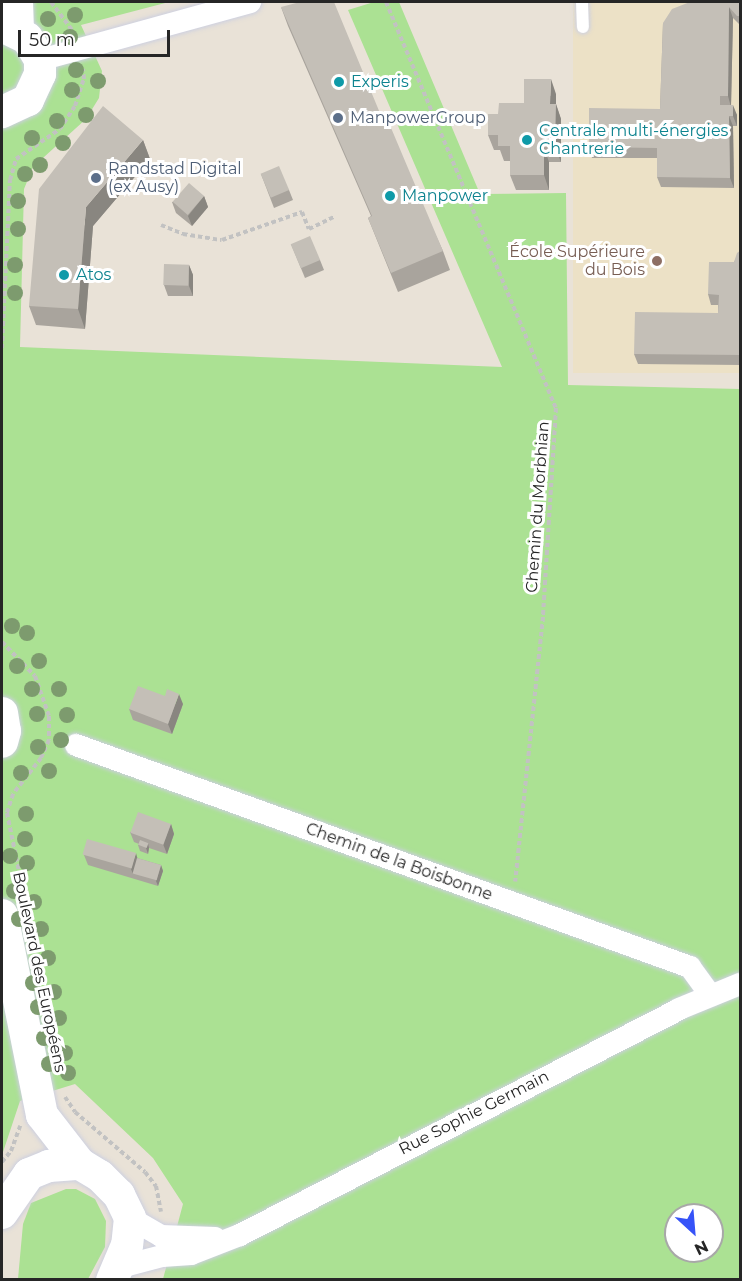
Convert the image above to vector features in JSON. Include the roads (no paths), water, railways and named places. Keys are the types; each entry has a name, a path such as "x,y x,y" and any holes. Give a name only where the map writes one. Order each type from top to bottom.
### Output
{"street":[{"path":"40,60 250,2"},
{"path":"5,118 28,100 36,88 40,60 31,43 12,20"},
{"path":"2,713 5,731 2,742"},
{"name":"Chemin de la Boisbonne","path":"76,745 690,967 710,995"},
{"name":"Boulevard des Européens","path":"14,910 42,1115 29,1174"},
{"name":"Rue Sophie Germain","path":"116,1273 162,1256 191,1254 240,1235 710,995 741,984"},
{"name":"Boulevard des Européens","path":"42,1115 80,1164 100,1176 119,1194 130,1218"},
{"path":"2,1213 29,1174 49,1166 80,1164"},
{"path":"116,1273 130,1218"},
{"name":"Rue Sophie Germain","path":"130,1218 161,1236 194,1240 240,1235"}],"lane":[{"path":"582,2 583,27"}],"place":[{"name":"Experis","path":"339,82"},
{"name":"ManpowerGroup","path":"338,118"},
{"name":"Centrale multi-énergies Chantrerie","path":"527,140"},
{"name":"Randstad Digital (ex Ausy)","path":"96,178"},
{"name":"Manpower","path":"390,196"},
{"name":"École Supérieure du Bois","path":"657,261"},
{"name":"Atos","path":"64,275"}]}
